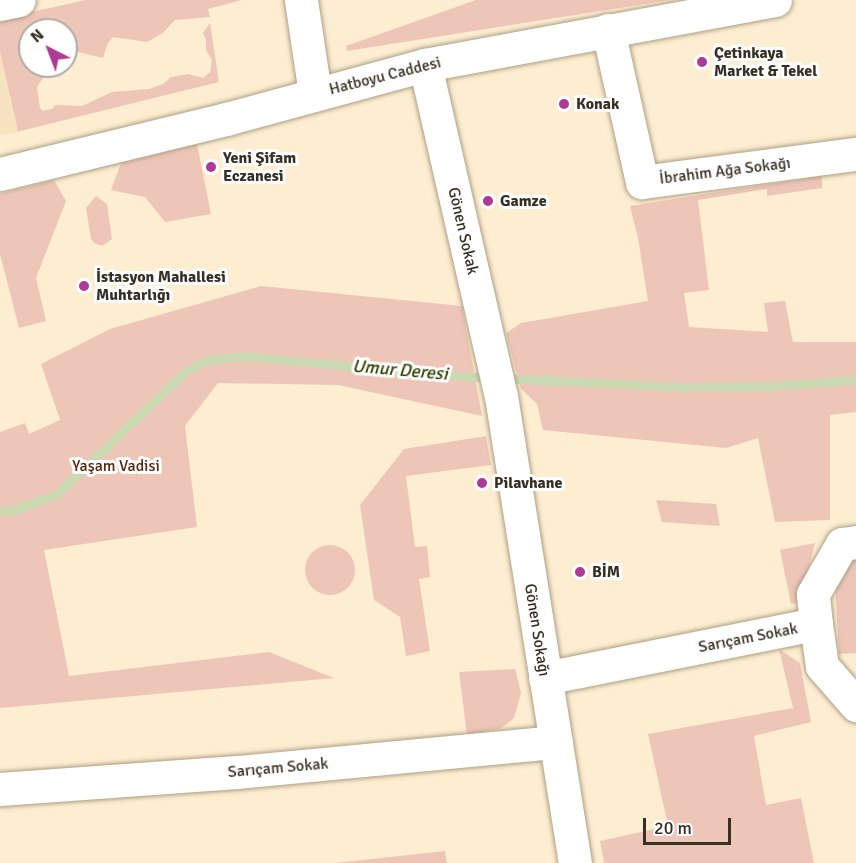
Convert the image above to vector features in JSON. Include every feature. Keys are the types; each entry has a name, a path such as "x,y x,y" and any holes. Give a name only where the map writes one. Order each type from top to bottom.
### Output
{"street":[{"path":"0,4 18,0"},
{"path":"301,0 315,94"},
{"name":"Hatboyu Caddesi","path":"0,174 226,119 425,65 775,0"},
{"name":"İbrahim Ağa Sokağı","path":"608,30 642,182 856,154"},
{"name":"Gönen Sokak","path":"425,65 501,396"},
{"name":"Gönen Sokağı","path":"501,396 575,863"},
{"name":"Sarıçam Sokak","path":"545,678 816,624 813,594 842,544 856,542"},
{"path":"816,624 822,666 856,705"},
{"name":"Sarıçam Sokak","path":"0,789 237,772 556,742"}],"shaded area":[{"path":"0,52 18,131 0,135"}],"green space":[{"path":"86,0 242,0 208,9 210,17 175,20 163,33 147,42 113,37 108,43 103,58 78,52 78,18 18,18 18,78 43,78 37,87 40,108 43,111 52,109 55,105 82,106 112,92 149,89 163,84 171,77 188,74 203,78 210,72 212,60 206,50 203,33 210,23 219,82 0,136 18,131 0,52 0,19"},
{"path":"476,0 670,0 347,51 346,46"},
{"path":"197,144 211,214 165,222 145,197 111,190 121,163"},
{"path":"822,176 822,188 767,196 767,189 698,200 709,290 684,293 689,327 768,332 764,303 785,301 793,342 856,342 856,412 830,415 830,520 775,522 758,438 726,448 543,430 537,404 521,389 506,333 521,323 648,301 638,238 630,206"},
{"path":"54,180 66,201 36,278 46,321 19,328 0,254 0,194"},
{"path":"96,196 107,204 112,239 102,246 91,239 86,208"},
{"name":"Yaşam Vadisi","path":"261,286 462,306 482,416 338,385 218,383 185,426 197,527 44,550 69,676 269,652 334,678 0,708 0,432 25,423 29,434 60,420 41,364 110,329"},
{"path":"486,436 491,465 406,476 415,547 427,546 430,577 419,579 430,651 406,656 400,617 374,600 360,505 404,449"},
{"path":"656,500 716,504 720,526 662,522"},
{"path":"815,543 800,602 791,604 780,550"},
{"path":"325,545 335,545 348,552 355,565 355,575 348,588 335,595 325,595 316,591 309,584 305,575 305,565 309,556 316,549"},
{"path":"856,557 856,653 839,654 835,584"},
{"path":"779,649 800,663 811,722 754,736 766,805 801,798 814,863 604,863 600,841 668,826 648,734 793,708"},
{"path":"515,669 521,693 514,718 502,728 467,735 459,672"},
{"path":"445,851 447,863 335,863"}],"waterway":[{"name":"Umur Deresi","path":"0,511 12,511 57,494 186,371 208,360 242,356 459,376 687,387 771,386 856,380"}],"place":[{"name":"Çetinkaya Market & Tekel","path":"702,62"},
{"name":"Konak","path":"564,104"},
{"name":"Yeni Şifam Eczanesi","path":"211,167"},
{"name":"Gamze","path":"488,201"},
{"name":"İstasyon Mahallesi Muhtarlığı","path":"84,286"},
{"name":"Pilavhane","path":"482,483"},
{"name":"BİM","path":"580,572"}]}
